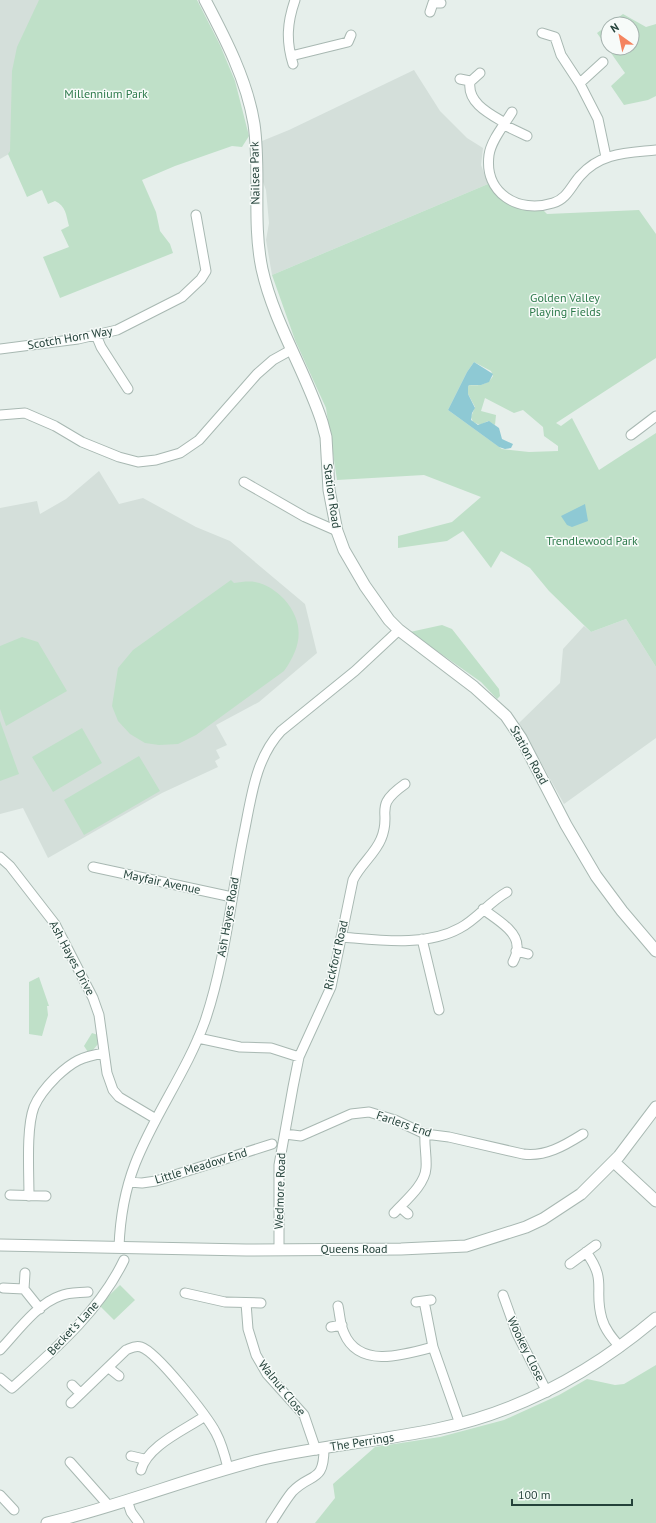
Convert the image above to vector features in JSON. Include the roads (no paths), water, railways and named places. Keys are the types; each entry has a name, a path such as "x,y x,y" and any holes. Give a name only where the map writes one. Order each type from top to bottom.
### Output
{"street":[{"name":"Nailsea Park","path":"205,0 237,66 247,97 255,135 256,223 260,257 269,297 291,350"},
{"path":"296,0 288,30 292,60 351,42"},
{"path":"542,33 558,34 561,55 580,83 598,120 606,157"},
{"path":"580,83 603,62"},
{"path":"460,79 470,81 480,73"},
{"path":"470,81 471,93 475,101 488,113 527,136"},
{"path":"512,112 490,151 489,173 492,181 500,192 511,200 522,205 539,206 560,200 584,172 606,157 626,152 656,150"},
{"name":"Scotch Horn Way","path":"0,349 96,335 123,327 177,300 187,293 204,276 206,270 196,214"},
{"path":"96,335 101,347 128,385"},
{"path":"0,415 25,413 54,426 82,442 119,457 138,462 156,460 180,453 199,440 253,378 273,360 291,350"},
{"name":"Station Road","path":"291,350 315,402 324,430 330,490 337,531 352,565 380,608 399,630 474,687 506,716 521,738 566,825 596,876 622,911 656,951"},
{"path":"631,435 643,431 656,416"},
{"path":"244,482 305,517 337,531"},
{"name":"Ash Hayes Road","path":"119,1247 121,1221 129,1182 137,1159 198,1038 205,1020 223,952 251,798 258,772 269,746 285,728 355,671 399,630"},
{"name":"Rickford Road","path":"285,1134 299,1057 331,987 353,880 361,865 381,840 386,801 401,783"},
{"name":"Ash Hayes Drive","path":"0,857 10,866 58,927 95,1002 99,1015 108,1078 116,1094 156,1119"},
{"name":"Mayfair Avenue","path":"93,867 232,897"},
{"path":"342,937 388,940 422,939 456,930 469,922 483,909 507,892"},
{"path":"483,909 512,933 518,946 513,962"},
{"path":"422,939 432,999 439,1010"},
{"path":"516,951 528,954"},
{"path":"198,1038 240,1047 271,1048 299,1057"},
{"path":"29,1196 30,1119 36,1102 47,1086 73,1062 85,1056 104,1053"},
{"name":"Queens Road","path":"0,1245 246,1250 450,1248 480,1243 526,1227 548,1216 581,1194 614,1162 656,1107"},
{"name":"Farlers End","path":"285,1134 301,1136 345,1116 363,1112 373,1112 390,1118 425,1134 449,1137 528,1155 548,1152 573,1145 583,1134"},
{"name":"Wedmore Road","path":"279,1249 280,1165 285,1134"},
{"path":"408,1214 397,1210 425,1175 425,1134"},
{"name":"Little Meadow End","path":"129,1182 142,1183 156,1181 272,1144"},
{"path":"614,1162 654,1196"},
{"path":"10,1195 46,1196"},
{"path":"570,1264 596,1245"},
{"path":"586,1252 599,1272 599,1304 603,1321 620,1347"},
{"name":"Becket's Lane","path":"0,1378 12,1388 82,1322 116,1279 124,1260"},
{"path":"24,1273 24,1289 40,1309"},
{"path":"3,1288 24,1289"},
{"path":"0,1350 40,1309 59,1296 84,1295"},
{"name":"Wookey Close","path":"503,1295 501,1306 547,1392"},
{"path":"190,1297 218,1301 261,1303"},
{"path":"424,1301 432,1347 460,1424"},
{"name":"Walnut Close","path":"246,1303 248,1330 256,1355 267,1374 304,1415 320,1449"},
{"path":"338,1306 346,1338 353,1347 362,1353 394,1356 432,1347"},
{"name":"The Perrings","path":"47,1523 76,1517 228,1468 320,1449 460,1424 506,1409 547,1392 582,1372 620,1347 656,1318"},
{"path":"331,1327 342,1325"},
{"path":"71,1403 126,1350 134,1347 142,1347 158,1361 205,1416 217,1436 228,1468"},
{"path":"109,1368 119,1376"},
{"path":"72,1385 80,1393"},
{"path":"141,1470 144,1459 157,1447 205,1416"},
{"path":"271,1523 293,1492 321,1471 324,1464 320,1449"},
{"path":"130,1456 144,1459"},
{"path":"71,1468 109,1506"},
{"path":"0,1496 14,1510"},
{"path":"127,1500 131,1512 139,1523"}],"water":[{"path":"474,362 493,374 489,382 481,385 469,385 468,387 468,394 475,408 472,413 471,420 478,425 489,421 499,428 502,439 513,444 511,448 505,449 499,447 448,410 467,372"},
{"path":"585,504 588,521 572,527 567,525 561,516"}],"park label":[{"name":"Millennium Park","path":"106,94"},
{"name":"Golden Valley Playing Fields","path":"565,305"},
{"name":"Trendlewood Park","path":"592,541"}]}
